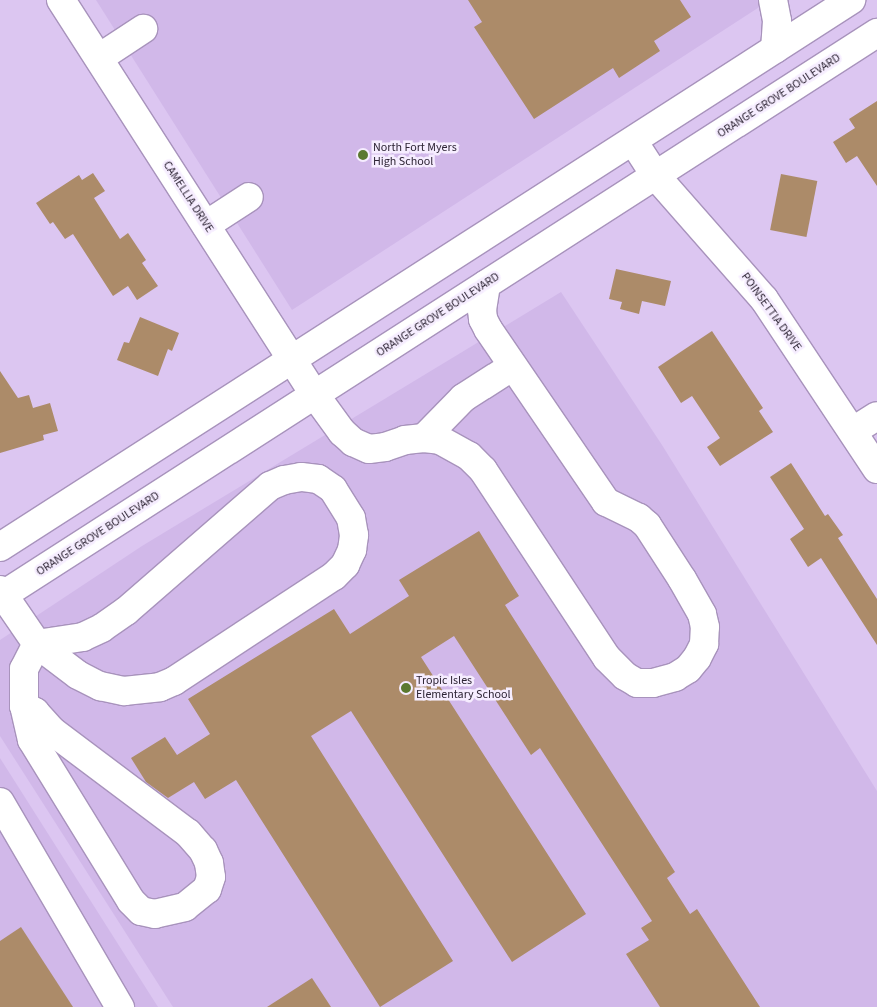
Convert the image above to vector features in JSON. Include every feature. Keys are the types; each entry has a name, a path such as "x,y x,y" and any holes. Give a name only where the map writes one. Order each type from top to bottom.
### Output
{"street":[{"name":"CAMELLIA DRIVE","path":"61,0 314,395 342,432 353,442 369,448 385,447 406,440 424,438"},
{"path":"773,0 777,21 775,49"},
{"path":"0,547 851,0"},
{"path":"99,58 143,30"},
{"name":"ORANGE GROVE BOULEVARD","path":"1,594 314,395 877,32"},
{"name":"POINSETTIA DRIVE","path":"633,141 655,175 764,299 877,469"},
{"path":"206,225 249,197"},
{"path":"424,438 440,440 469,456 483,470 607,658 625,676 637,683 653,683 675,677 688,669 697,658 704,644 705,627 702,614 682,579 646,525 639,518 606,502 513,366 483,319 486,284"},
{"path":"424,438 463,398 513,366"},
{"path":"853,431 877,416"},
{"path":"1,594 37,644 78,675 100,686 124,691 160,686 174,681 334,576 345,566 352,550 354,535 351,518 333,490 318,479 301,477 284,480 270,486 126,610 102,628 82,637 37,644"},
{"path":"24,706 35,712 52,731 188,833 203,850 209,863 211,877 207,889 185,907 162,913 141,911 131,901 32,740 24,706 24,669 37,644"},
{"path":"0,802 120,1007"}],"shaded area":[{"name":"North Fort Myers High School","path":"96,0 770,0 292,310"},
{"name":"Tropic Isles Elementary School","path":"561,292 662,445 877,791 877,1007 173,1007 0,736 0,640 142,546"},
{"path":"0,758 158,1007 0,1007"}],"building":[{"path":"468,0 680,0 691,17 654,41 660,51 619,78 613,68 534,119 474,27 482,22"},
{"path":"877,101 877,186 857,156 846,163 833,142 855,128 849,119"},
{"path":"93,173 105,191 94,198 120,239 128,233 146,260 142,263 158,286 137,300 128,286 113,296 73,234 65,239 53,222 50,224 36,203 79,175 82,180"},
{"path":"781,174 817,181 806,237 770,230"},
{"path":"616,269 671,281 665,306 642,301 639,314 620,309 622,302 609,299"},
{"path":"140,317 179,333 172,351 168,349 158,376 117,360 124,342 129,343"},
{"path":"712,331 763,408 759,411 773,432 720,466 707,447 720,438 692,396 681,403 658,367"},
{"path":"0,371 18,398 29,395 33,408 50,403 58,431 43,435 44,440 0,453"},
{"path":"791,463 825,516 828,514 843,535 838,538 877,599 877,645 821,558 808,567 790,539 804,529 770,477"},
{"path":"479,531 519,596 505,605 675,872 667,878 690,914 697,909 760,1007 660,1007 626,954 649,940 641,928 652,921 540,748 531,755 454,636 421,657 586,914 512,962 351,711 311,736 453,961 380,1007 236,780 205,799 194,782 168,798 146,782 131,758 165,737 177,755 210,734 188,699 334,609 350,634 409,596 399,580"},
{"path":"21,927 73,1007 0,1007 0,941"},
{"path":"312,978 331,1007 267,1007"}],"place":[{"name":"North Fort Myers High School","path":"363,155"},
{"name":"Tropic Isles Elementary School","path":"406,688"}]}
